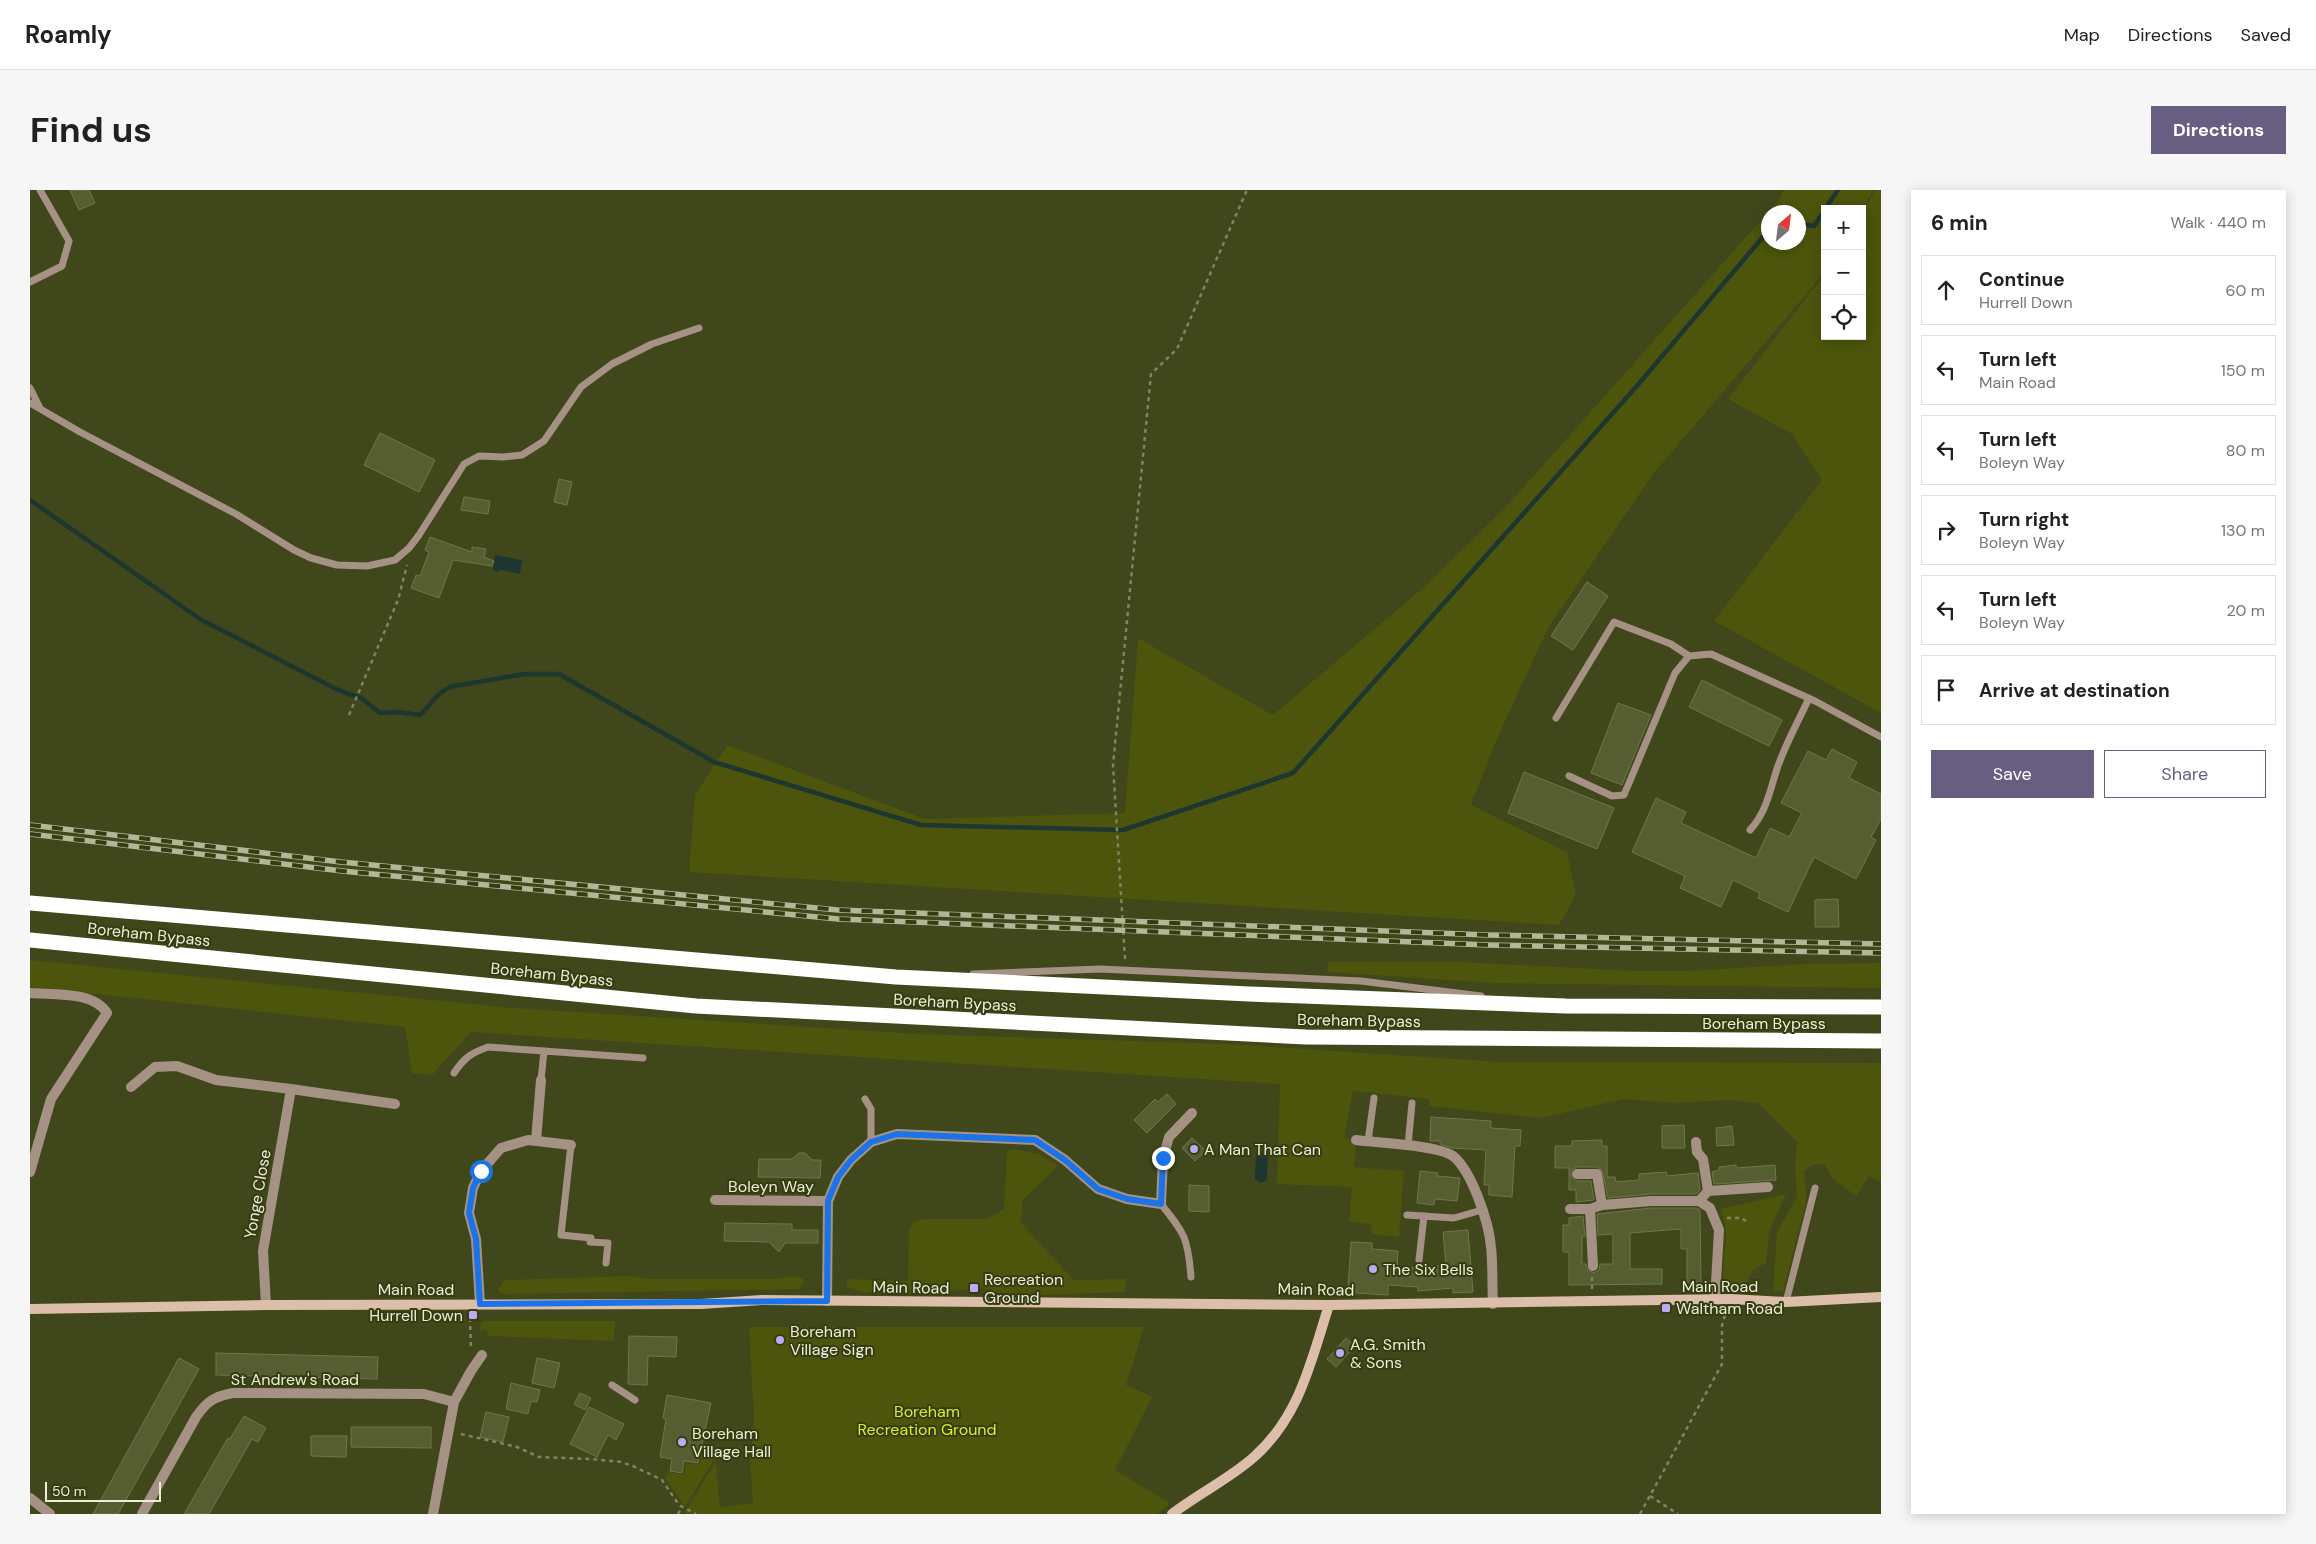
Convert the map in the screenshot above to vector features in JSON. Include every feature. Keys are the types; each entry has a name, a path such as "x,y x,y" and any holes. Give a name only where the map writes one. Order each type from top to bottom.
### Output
{"highway":[{"name":"Boreham Bypass","path":"30,903 896,977 1249,994 1566,1006 1881,1007"},
{"name":"Boreham Bypass","path":"30,940 696,1006 1306,1037 1881,1041"}],"main road":[{"name":"Main Road","path":"30,1309 266,1305 827,1301 1329,1305 1730,1299 1786,1302 1881,1298"},
{"path":"1172,1514 1253,1458 1285,1422 1297,1403 1329,1305"}],"street":[{"path":"30,993 89,999 102,1004 107,1013 51,1099 30,1172"},
{"path":"131,1087 155,1067 177,1066 216,1080 395,1104"},
{"path":"536,1141 541,1080"},
{"name":"Yonge Close","path":"266,1305 263,1251 290,1089"},
{"path":"1161,1204 1163,1158 1169,1137 1192,1113"},
{"name":"Boleyn Way","path":"827,1301 828,1201 838,1177 851,1160 871,1142 897,1134 1035,1140 1065,1160 1098,1189 1127,1199 1161,1204"},
{"path":"480,1304 476,1239 469,1213 473,1188 481,1171 501,1148 528,1140 571,1145"},
{"path":"1356,1140 1431,1149 1453,1156 1466,1172 1482,1210 1491,1245 1493,1304"},
{"path":"1696,1142 1697,1152 1703,1159 1708,1191"},
{"path":"1577,1174 1597,1174 1602,1205"},
{"path":"1699,1201 1708,1191 1768,1187"},
{"name":"Boleyn Way","path":"715,1200 828,1201"},
{"path":"1570,1209 1590,1209 1602,1205 1699,1201 1710,1208 1716,1218 1719,1230 1715,1300"},
{"path":"1590,1209 1593,1266"},
{"path":"433,1514 454,1402 482,1355"},
{"name":"St Andrew's Road","path":"142,1514 196,1417 205,1404 216,1396 233,1392 424,1394 454,1402"},
{"path":"30,1498 50,1514"}],"lane":[{"path":"30,282 62,266 69,241 40,190"},
{"path":"30,403 80,432 236,514 311,558 337,565 367,566 395,560 409,548 464,464 479,456 503,457 522,455 544,441 581,387 612,364 644,348 699,328"},
{"path":"30,388 40,408"},
{"path":"1556,718 1614,622 1671,644 1689,656 1711,654 1809,698 1881,737"},
{"path":"1570,776 1612,796 1624,794 1675,673 1689,656"},
{"path":"1750,830 1758,821 1765,807 1778,765 1809,698"},
{"path":"896,977 1100,969 1126,970 1361,982 1566,1006"},
{"path":"454,1073 463,1060 472,1053 488,1047 643,1058"},
{"path":"541,1080 544,1051"},
{"path":"1368,1142 1374,1098"},
{"path":"865,1099 871,1109 871,1142"},
{"path":"1408,1146 1412,1103"},
{"path":"571,1145 562,1235 591,1238 590,1242 608,1243 606,1262"},
{"path":"1786,1302 1815,1188"},
{"path":"1161,1204 1183,1233 1189,1246 1191,1277"},
{"path":"1407,1215 1454,1218 1482,1210"},
{"path":"1419,1260 1424,1216"},
{"path":"612,1385 635,1400"}],"path":[{"path":"1126,970 1112,765 1151,374 1177,349 1248,190"},
{"path":"350,714 398,600 406,570 409,548"},
{"path":"1716,1218 1741,1218 1748,1222"},
{"path":"1592,1302 1593,1266"},
{"path":"1640,1514 1722,1364 1722,1325 1730,1299"},
{"path":"467,1304 471,1324 471,1371"},
{"path":"448,1432 517,1447 539,1458 569,1457 621,1462 662,1480 682,1507 696,1514"},
{"path":"1650,1496 1678,1514"},
{"path":"678,1514 682,1507"}],"green space":[{"path":"1784,190 1873,190 1866,205 1821,205 1821,277 1653,474 1548,628 1496,741 1471,805 1567,852 1576,895 1559,925 689,872 695,795 727,745 925,819 1125,813 1138,638 1273,715 1424,587 1505,508 1761,220 1761,250 1806,250 1806,205 1774,205"},
{"path":"1875,190 1881,190 1881,713 1714,621 1822,480 1792,434 1728,399 1821,279 1821,340 1866,340 1866,207"},
{"path":"30,960 513,1008 918,1034 1230,1044 1500,1062 1881,1063 1881,1182 1869,1176 1856,1196 1833,1179 1824,1164 1814,1164 1804,1171 1807,1199 1783,1291 1773,1291 1777,1232 1797,1197 1795,1167 1797,1142 1758,1103 1727,1100 1674,1103 1624,1099 1541,1118 1430,1106 1429,1099 1353,1091 1344,1138 1356,1140 1354,1167 1404,1171 1399,1237 1371,1234 1371,1224 1349,1222 1352,1187 1277,1184 1280,1084 471,1032 432,1075 412,1073 405,1027 30,987"},
{"path":"1328,962 1460,962 1634,971 1687,971 1806,964 1881,963 1881,988 1494,983 1327,972"},
{"path":"1014,1149 1039,1154 1058,1166 1023,1200 1021,1223 1074,1280 1126,1279 1125,1292 1013,1296 980,1288 917,1294 863,1292 847,1287 846,1279 908,1281 909,1230 914,1221 925,1219 987,1219 1004,1209 1007,1150"},
{"path":"1786,1194 1769,1232 1766,1264 1754,1269 1744,1288 1728,1286 1724,1282 1723,1272 1726,1237 1721,1209"},
{"path":"631,1276 650,1279 771,1279 795,1276 805,1280 800,1289 502,1294 497,1290 505,1280"},
{"path":"484,1321 615,1321 614,1341 489,1336 486,1330 479,1331 481,1323"},
{"name":"Boreham Recreation Ground","path":"749,1327 1144,1327 1126,1385 1152,1397 1115,1470 1170,1503 1157,1514 684,1514 716,1461 720,1507 753,1503 750,1461 754,1420"},
{"path":"702,1451 715,1458 685,1507 665,1478 669,1472 684,1475 686,1463 700,1465"}],"water":[{"path":"495,555 522,560 520,574 501,570 496,572 493,569"},
{"path":"1256,1152 1268,1153 1267,1180 1261,1183 1255,1179"}],"building":[{"path":"70,190 89,190 95,203 79,210"},
{"path":"380,433 435,460 419,492 364,465"},
{"path":"559,479 572,482 567,505 554,502"},
{"path":"464,497 490,501 488,514 461,510"},
{"path":"430,537 472,552 472,547 486,549 484,557 494,561 492,566 453,560 439,598 411,588 416,575 420,576 429,552 425,550"},
{"path":"1587,582 1608,596 1573,650 1551,636"},
{"path":"1702,680 1782,720 1769,746 1689,707"},
{"path":"1618,703 1651,715 1622,785 1591,773"},
{"path":"1832,749 1857,762 1849,778 1881,794 1881,819 1871,837 1876,840 1856,879 1814,857 1788,912 1758,898 1760,893 1733,880 1721,907 1680,888 1685,876 1632,852 1656,798 1686,812 1681,823 1756,858 1770,828 1789,837 1802,813 1781,803 1808,751 1826,760"},
{"path":"1524,772 1614,808 1597,849 1508,813"},
{"path":"1838,899 1839,927 1815,927 1815,900"},
{"path":"1167,1094 1176,1104 1147,1133 1134,1120 1155,1099 1158,1102"},
{"path":"1431,1117 1491,1121 1491,1128 1521,1130 1520,1146 1515,1146 1512,1197 1489,1195 1489,1185 1484,1185 1486,1150 1452,1148 1440,1144 1440,1141 1430,1141"},
{"path":"1684,1125 1685,1148 1662,1148 1662,1126"},
{"path":"1732,1126 1734,1145 1717,1146 1716,1128"},
{"name":"A Man That Can","path":"1192,1138 1206,1151 1195,1161 1182,1148"},
{"path":"1602,1140 1602,1146 1607,1146 1607,1177 1615,1177 1616,1182 1639,1180 1639,1174 1666,1172 1667,1176 1698,1173 1700,1190 1696,1194 1651,1194 1608,1198 1602,1170 1597,1167 1577,1167 1571,1170 1571,1177 1577,1181 1591,1181 1594,1200 1576,1202 1576,1190 1569,1190 1569,1168 1555,1168 1555,1146 1572,1146 1572,1141"},
{"path":"799,1153 805,1153 812,1160 821,1160 820,1178 758,1177 759,1159 792,1159"},
{"path":"1736,1165 1736,1168 1775,1165 1776,1180 1714,1184 1712,1172 1719,1170 1719,1167"},
{"path":"1420,1171 1438,1173 1437,1176 1460,1178 1457,1201 1435,1199 1434,1205 1417,1203"},
{"path":"1189,1185 1209,1186 1209,1212 1189,1211"},
{"path":"1651,1208 1697,1208 1700,1210 1701,1283 1687,1283 1687,1249 1681,1249 1681,1229 1630,1233 1630,1269 1662,1269 1662,1284 1569,1285 1569,1252 1563,1252 1563,1225 1569,1225 1569,1218 1583,1216 1585,1236 1582,1237 1582,1264 1586,1264 1588,1270 1594,1273 1599,1270 1600,1264 1613,1264 1613,1234 1598,1235 1597,1214"},
{"path":"725,1223 792,1224 792,1230 818,1230 818,1243 785,1243 779,1252 769,1242 724,1241"},
{"path":"1468,1230 1473,1292 1453,1293 1453,1288 1418,1291 1418,1287 1388,1285 1388,1295 1356,1293 1356,1289 1348,1288 1351,1242 1372,1243 1372,1249 1398,1251 1397,1269 1446,1265 1443,1232"},
{"path":"629,1336 677,1337 676,1357 648,1356 647,1385 628,1384"},
{"name":"A.G. Smith & Sons","path":"1346,1338 1355,1346 1336,1367 1327,1359"},
{"path":"216,1353 378,1357 377,1379 216,1375"},
{"path":"179,1358 199,1369 118,1514 93,1514"},
{"path":"537,1358 560,1363 554,1388 532,1383"},
{"path":"511,1383 540,1390 537,1402 531,1401 528,1414 506,1409"},
{"path":"580,1393 591,1398 585,1410 574,1404"},
{"name":"Boreham Village Hall","path":"667,1395 711,1403 698,1463 684,1461 682,1473 670,1471 672,1459 660,1457 666,1419 663,1418"},
{"path":"589,1407 624,1424 616,1440 608,1435 597,1457 570,1444"},
{"path":"486,1412 509,1417 503,1442 480,1437"},
{"path":"244,1416 266,1428 258,1442 252,1439 209,1514 184,1514 228,1438 230,1439"},
{"path":"351,1427 431,1427 431,1448 351,1447"},
{"path":"311,1436 347,1436 346,1457 311,1456"}],"waterway":[{"path":"1828,205 1838,190"},
{"path":"1806,224 1814,226 1821,216"},
{"path":"30,500 200,619 338,690 361,698 380,713 398,712 420,715 439,694 454,686 525,674 559,674 714,762 921,825 1123,830 1293,773 1636,387 1761,239"}],"railway":[{"path":"30,825 341,862 838,910 1488,935 1881,944"},
{"path":"30,834 342,871 838,919 1488,945 1881,953"}],"place":[{"name":"A Man That Can","path":"1194,1149"},
{"name":"The Six Bells","path":"1373,1269"},
{"name":"Recreation Ground","path":"974,1288"},
{"name":"Waltham Road","path":"1666,1308"},
{"name":"Hurrell Down","path":"473,1315"},
{"name":"Boreham Village Sign","path":"780,1340"},
{"name":"A.G. Smith & Sons","path":"1340,1353"},
{"name":"Boreham Village Hall","path":"682,1442"}],"route":[{"path":"481,1171 473,1188 469,1213 476,1239 480,1304 701,1304 762,1300 827,1301 828,1201 838,1177 851,1160 871,1142 897,1134 956,1135 1035,1140 1065,1160 1098,1189 1127,1199 1161,1204 1163,1158"}]}
